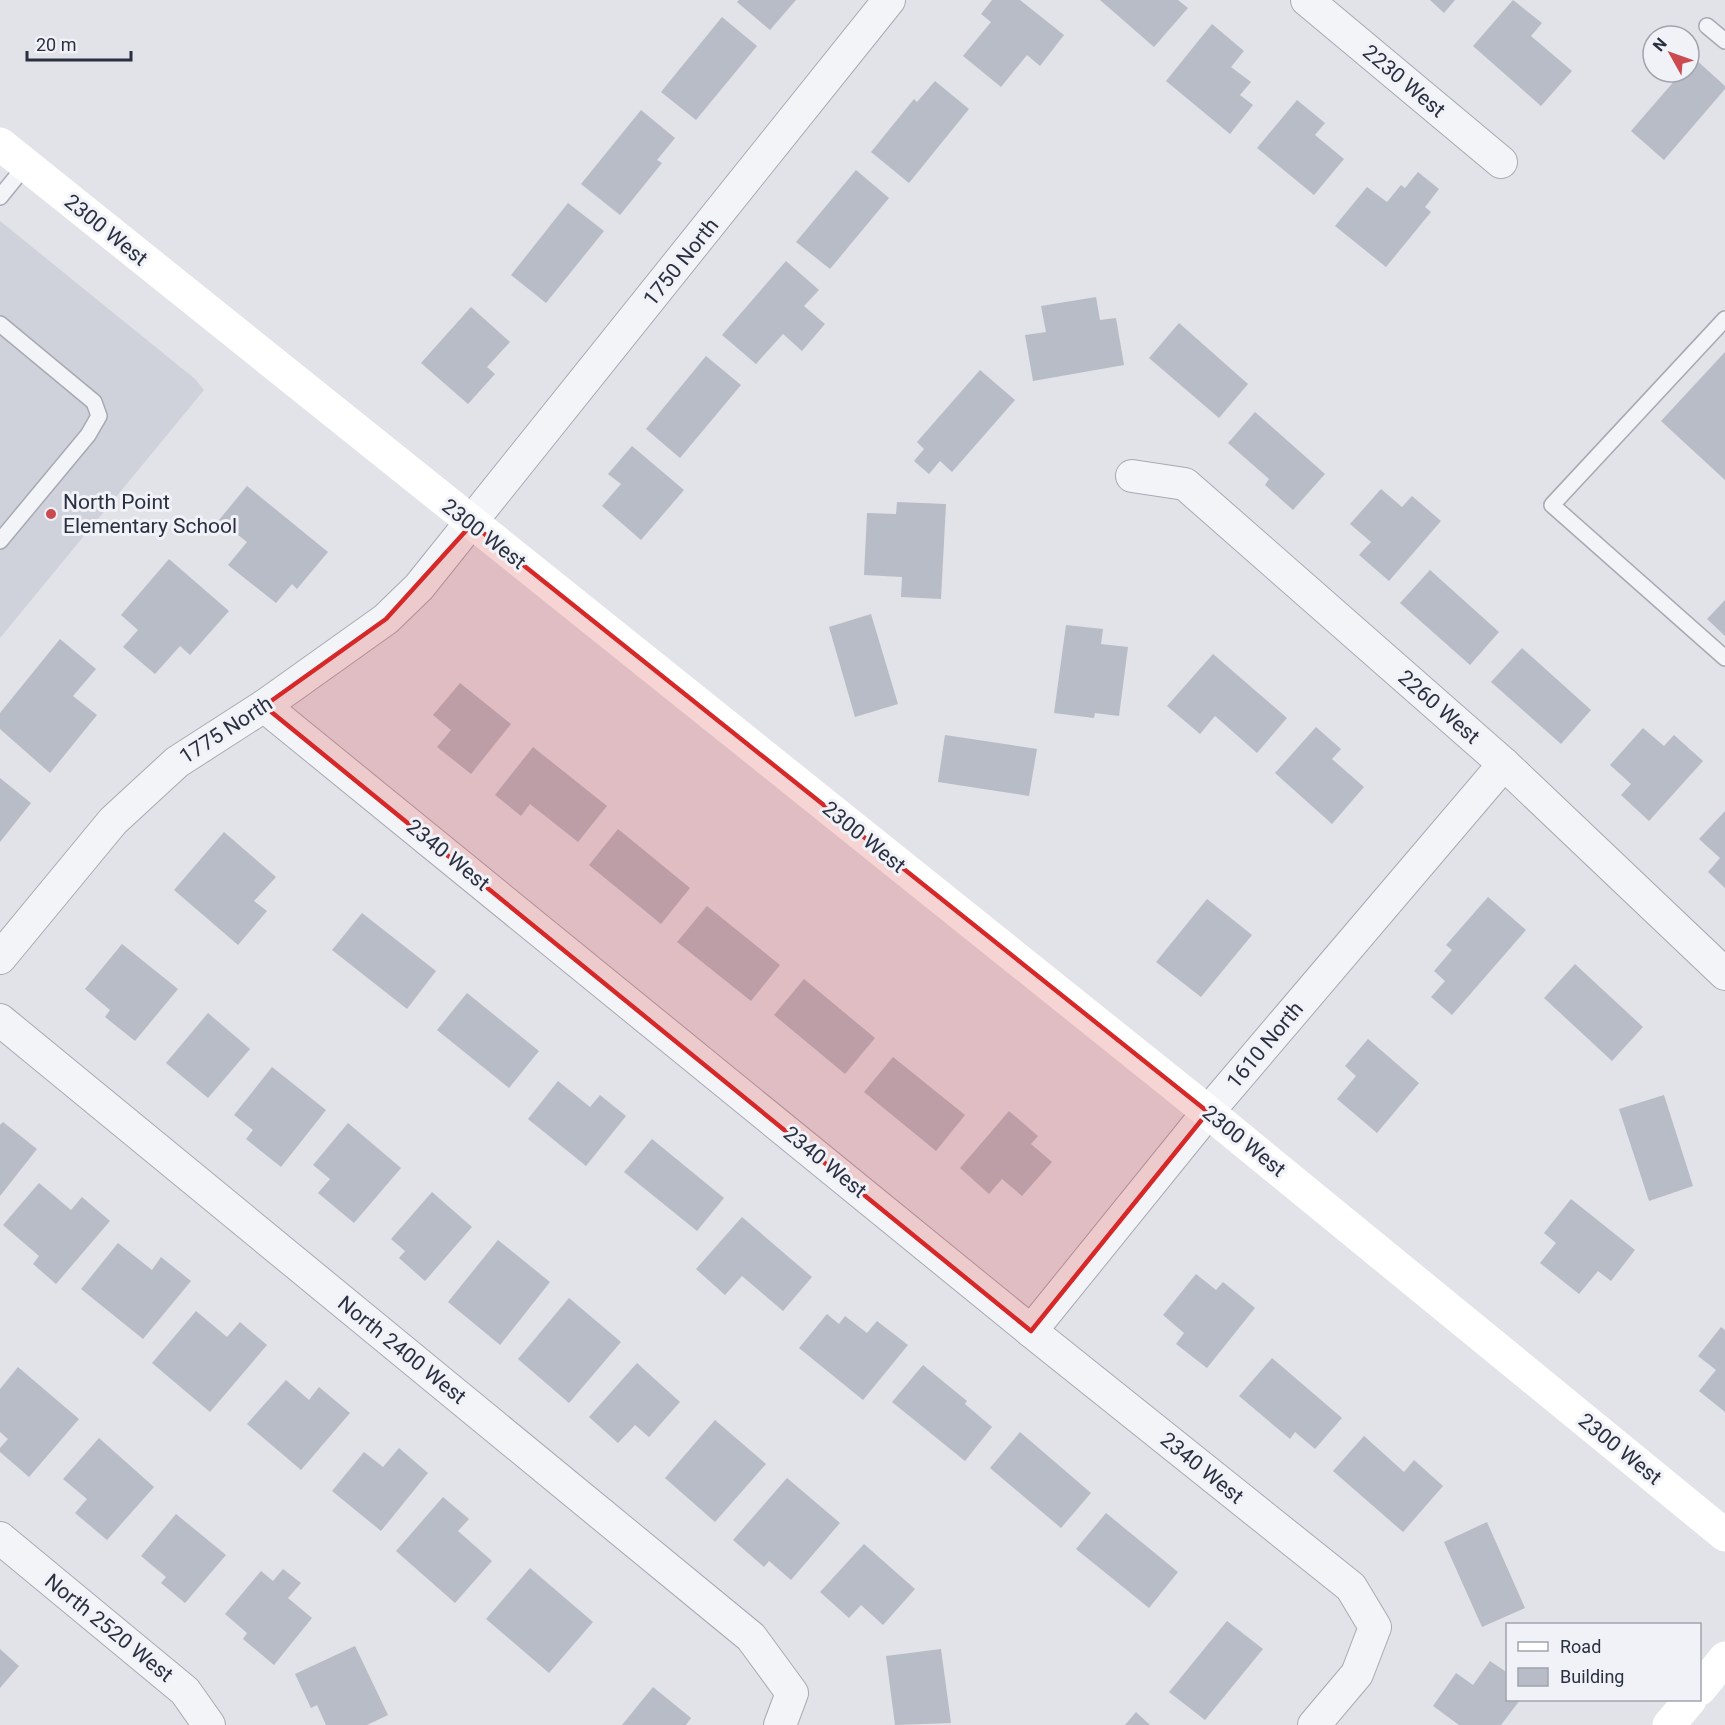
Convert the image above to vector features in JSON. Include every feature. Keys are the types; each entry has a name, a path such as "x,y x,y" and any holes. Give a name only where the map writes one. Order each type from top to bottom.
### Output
{"main road":[{"name":"2300 West","path":"0,144 1208,1112 1725,1535"},
{"path":"1701,1688 1725,1658"},
{"path":"1669,1725 1689,1701"}],"street":[{"name":"1750 North","path":"472,524 890,0"},
{"name":"2230 West","path":"1307,0 1501,162"},
{"name":"2260 West","path":"1132,476 1185,484 1503,764 1725,974"},
{"name":"1775 North","path":"0,958 113,821 177,762 264,706 386,619 419,587 472,524"},
{"name":"2340 West","path":"264,706 1031,1331 1351,1587 1375,1627 1357,1674 1314,1725"},
{"name":"1610 North","path":"1031,1331 1208,1112 1503,764"},
{"name":"North 2400 West","path":"0,1020 751,1637 792,1693 780,1725"},
{"name":"North 2520 West","path":"0,1538 185,1691 209,1725"}],"lane":[{"path":"1707,26 1725,41"},
{"path":"0,197 26,165"},
{"path":"1725,319 1552,505 1725,658"},
{"path":"0,324 94,402 99,416 88,435 0,541"}],"highlighted area":[{"path":"472,524 1208,1112 1031,1331 264,706 386,619"}],"shaded area":[{"name":"North Point Elementary School","path":"0,221 195,379 204,390 0,638"}],"building":[{"path":"739,0 796,0 770,30 737,2"},
{"path":"992,0 1020,0 1064,35 1040,66 1027,55 1001,87 963,56 991,22 981,14"},
{"path":"1100,0 1178,0 1188,8 1154,47"},
{"path":"1430,0 1455,0 1444,13"},
{"path":"1513,0 1542,23 1531,36 1572,71 1541,106 1473,46"},
{"path":"722,17 757,46 696,120 661,92"},
{"path":"1212,24 1244,51 1231,67 1251,82 1240,95 1253,105 1230,134 1166,81"},
{"path":"1701,64 1725,86 1725,89 1664,160 1631,131 1672,84 1701,84"},
{"path":"935,81 969,109 909,183 871,152 914,99 917,102"},
{"path":"1297,100 1325,123 1315,135 1344,159 1314,195 1257,148"},
{"path":"641,110 675,138 657,160 662,163 620,215 581,184"},
{"path":"856,170 889,198 830,269 796,242"},
{"path":"1418,172 1439,189 1425,207 1431,212 1386,267 1335,226 1367,187 1387,202 1401,185 1405,188"},
{"path":"568,203 604,231 546,303 511,275"},
{"path":"786,261 819,290 804,306 825,324 802,351 783,334 756,364 722,335"},
{"path":"1096,297 1100,320 1116,318 1124,365 1033,381 1025,335 1046,332 1041,306"},
{"path":"471,307 510,342 487,367 495,374 468,404 421,363"},
{"path":"1179,323 1248,384 1219,418 1149,358"},
{"path":"1725,352 1725,480 1661,421"},
{"path":"706,356 741,385 680,458 646,429"},
{"path":"980,370 1015,400 952,472 940,461 929,474 914,461 924,449 917,442"},
{"path":"1255,412 1325,474 1293,510 1265,485 1269,479 1228,443"},
{"path":"632,446 684,490 641,540 602,506 621,484 608,474"},
{"path":"247,486 328,552 297,589 292,584 276,603 228,565 247,542 219,520"},
{"path":"1381,489 1402,507 1412,496 1441,521 1389,581 1359,555 1371,542 1350,524"},
{"path":"897,502 946,504 941,599 901,597 902,577 864,575 867,513 896,514"},
{"path":"169,559 229,611 190,655 180,646 155,674 123,647 138,630 121,615"},
{"path":"1430,570 1499,632 1470,665 1400,603"},
{"path":"1725,600 1725,636 1707,619"},
{"path":"871,614 898,704 855,717 829,627"},
{"path":"1066,625 1103,629 1101,644 1128,647 1119,716 1095,713 1094,718 1054,713"},
{"path":"60,639 96,669 73,696 97,715 50,773 0,729 0,713"},
{"path":"1522,648 1591,710 1561,744 1491,682"},
{"path":"1213,654 1287,718 1257,753 1215,716 1200,734 1167,706"},
{"path":"460,683 511,724 471,774 437,747 451,730 433,715"},
{"path":"1316,727 1341,749 1332,759 1364,787 1332,824 1275,773"},
{"path":"1643,728 1664,746 1674,735 1703,761 1649,821 1621,795 1631,784 1610,765"},
{"path":"945,735 1037,749 1029,796 938,782"},
{"path":"533,747 607,806 578,842 530,804 521,816 495,795"},
{"path":"0,778 31,803 0,842"},
{"path":"1725,811 1725,888 1708,872 1720,858 1699,839"},
{"path":"618,829 690,888 661,924 589,865"},
{"path":"224,832 276,877 254,901 267,911 238,945 174,890"},
{"path":"1488,897 1526,930 1452,1015 1431,997 1445,981 1434,971 1452,950 1446,945"},
{"path":"1207,899 1252,935 1201,997 1156,962"},
{"path":"707,906 780,965 751,1001 677,942"},
{"path":"362,913 436,971 407,1009 332,950"},
{"path":"122,944 178,989 135,1041 105,1017 110,1010 85,989"},
{"path":"1575,964 1643,1027 1612,1061 1544,998"},
{"path":"804,979 875,1038 845,1074 774,1015"},
{"path":"467,993 539,1051 509,1088 437,1030"},
{"path":"208,1013 250,1049 208,1098 166,1063"},
{"path":"1368,1039 1419,1083 1377,1133 1337,1099 1356,1076 1345,1066"},
{"path":"893,1057 965,1115 936,1151 864,1092"},
{"path":"272,1067 326,1110 281,1167 246,1139 253,1130 234,1115"},
{"path":"558,1081 590,1107 600,1095 626,1116 586,1166 528,1119"},
{"path":"1664,1095 1693,1186 1649,1201 1619,1109"},
{"path":"1009,1111 1038,1136 1031,1144 1052,1162 1022,1196 1002,1179 989,1194 960,1168"},
{"path":"3,1122 37,1149 0,1196 0,1125"},
{"path":"348,1123 401,1168 354,1223 318,1193 330,1179 313,1165"},
{"path":"652,1139 724,1198 697,1231 624,1172"},
{"path":"39,1183 71,1210 82,1197 110,1221 56,1284 33,1264 39,1256 3,1225"},
{"path":"432,1192 472,1227 425,1281 399,1258 405,1251 391,1239"},
{"path":"1571,1199 1635,1250 1611,1281 1598,1271 1579,1294 1540,1263 1556,1243 1544,1233"},
{"path":"742,1217 812,1277 783,1311 742,1276 725,1295 696,1269"},
{"path":"498,1240 550,1282 500,1345 448,1302"},
{"path":"118,1243 152,1270 161,1257 191,1281 143,1339 81,1289"},
{"path":"1196,1274 1216,1290 1223,1282 1255,1308 1207,1368 1176,1344 1184,1333 1163,1315"},
{"path":"569,1298 621,1342 569,1403 518,1359"},
{"path":"196,1311 227,1337 240,1322 267,1345 210,1412 152,1363"},
{"path":"827,1314 839,1324 845,1316 867,1333 877,1321 908,1345 863,1400 799,1348"},
{"path":"1721,1327 1725,1330 1725,1412 1699,1391 1716,1370 1698,1356"},
{"path":"1272,1358 1342,1418 1315,1449 1295,1432 1290,1439 1239,1396"},
{"path":"637,1363 680,1402 649,1437 635,1425 618,1443 589,1417"},
{"path":"923,1365 967,1401 965,1404 992,1427 965,1461 892,1402"},
{"path":"18,1367 79,1419 29,1477 0,1452 0,1448 8,1439 0,1432 0,1389"},
{"path":"286,1380 309,1400 319,1387 350,1413 301,1470 247,1424"},
{"path":"715,1420 766,1464 715,1522 665,1478"},
{"path":"1020,1432 1091,1493 1061,1528 990,1468"},
{"path":"1364,1436 1404,1472 1414,1460 1443,1486 1403,1532 1333,1471"},
{"path":"99,1438 154,1487 107,1540 75,1513 87,1499 63,1479"},
{"path":"399,1448 428,1473 381,1531 332,1491 364,1452 383,1467"},
{"path":"787,1478 840,1523 791,1580 769,1561 764,1567 733,1540"},
{"path":"443,1497 469,1519 458,1531 492,1561 455,1603 396,1551"},
{"path":"1106,1513 1178,1572 1149,1608 1076,1549"},
{"path":"176,1514 226,1555 185,1603 161,1583 166,1577 141,1556"},
{"path":"1487,1522 1525,1608 1482,1627 1444,1542"},
{"path":"864,1544 915,1589 883,1625 861,1605 849,1618 820,1592"},
{"path":"530,1568 593,1622 549,1673 486,1619"},
{"path":"283,1569 301,1583 288,1598 312,1618 274,1665 243,1639 247,1633 225,1614 261,1571 273,1581"},
{"path":"1227,1621 1263,1649 1205,1720 1169,1692"},
{"path":"355,1646 388,1715 367,1725 326,1725 317,1705 311,1708 295,1674"},
{"path":"0,1649 19,1666 0,1688"},
{"path":"941,1649 951,1723 895,1725 886,1656"},
{"path":"1490,1661 1506,1672 1506,1701 1519,1701 1501,1725 1459,1725 1433,1706 1456,1673 1473,1685"},
{"path":"653,1687 691,1718 686,1725 622,1725"},
{"path":"1136,1712 1150,1725 1125,1725"}],"place":[{"name":"North Point Elementary School","path":"51,514"}]}
